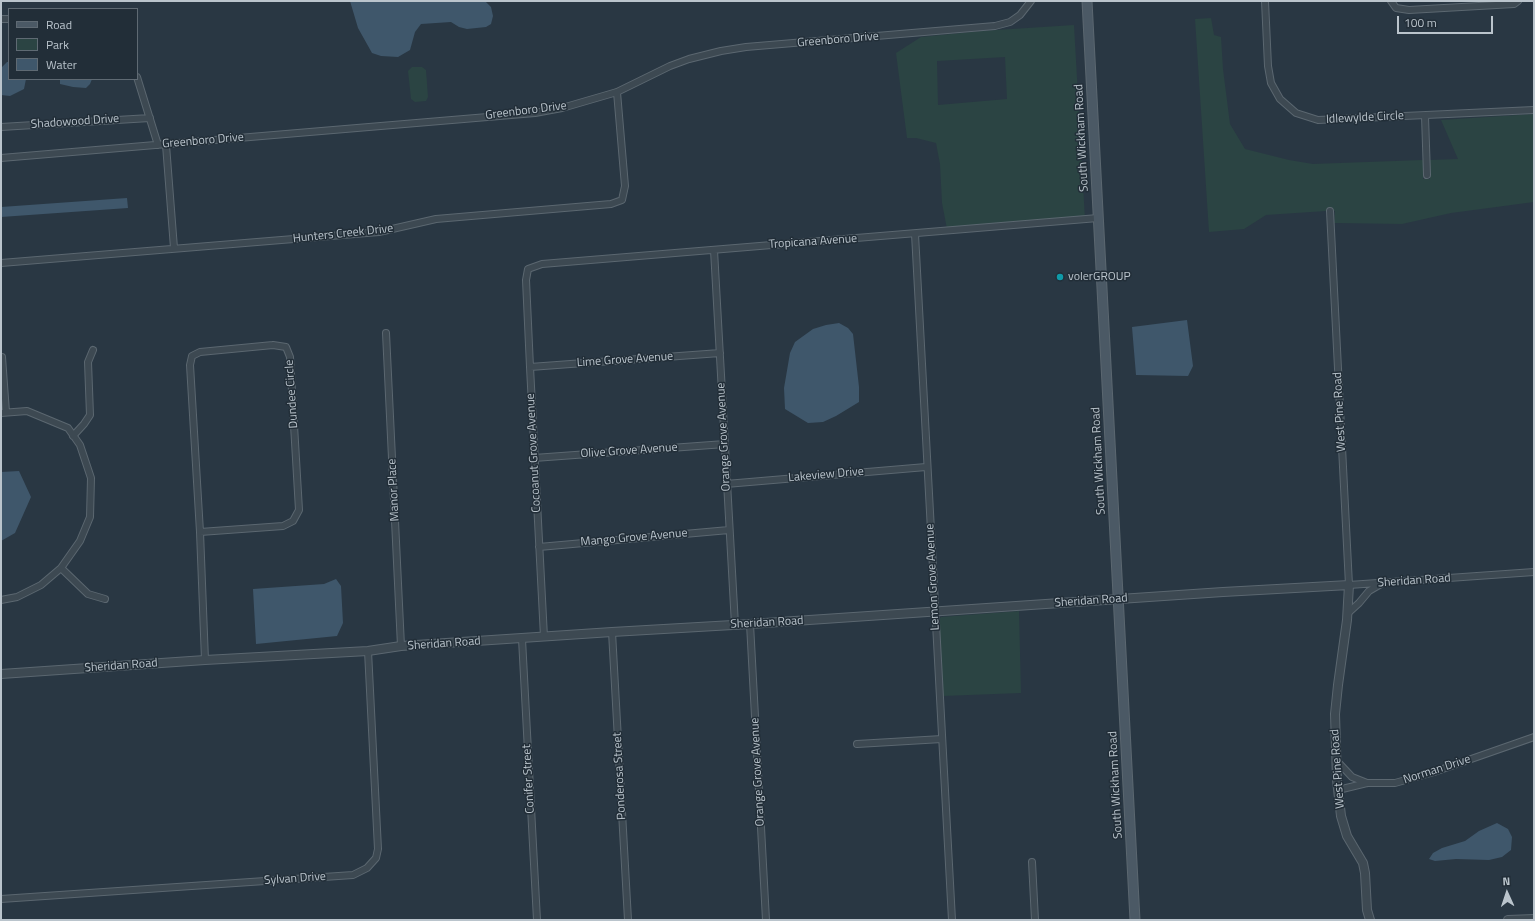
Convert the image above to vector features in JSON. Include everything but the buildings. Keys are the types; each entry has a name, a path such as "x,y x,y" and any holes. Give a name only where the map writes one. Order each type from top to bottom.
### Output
{"main road":[{"name":"South Wickham Road","path":"1087,1 1135,920"}],"street":[{"name":"Greenboro Drive","path":"1,158 535,113 562,108 617,92 670,66 721,51 746,47 995,26 1010,22 1020,16 1031,1"},
{"name":"Idlewylde Circle","path":"1265,1 1268,66 1271,83 1280,99 1296,113 1318,120 1534,110"},
{"path":"1391,1 1396,8 1409,10 1514,4 1518,1"},
{"path":"138,80 158,145"},
{"name":"Hunters Creek Drive","path":"1,263 380,232 436,220 611,204 622,200 625,186 617,92"},
{"path":"1425,116 1427,175"},
{"name":"Shadowood Drive","path":"1,127 150,118"},
{"path":"166,145 174,248"},
{"name":"West Pine Road","path":"1330,211 1349,585 1348,613 1335,714 1338,790 1341,816 1347,836 1363,863 1365,873 1366,910 1370,920"},
{"name":"Tropicana Avenue","path":"528,269 542,264 1098,218"},
{"name":"Lemon Grove Avenue","path":"915,234 926,467 952,920"},
{"name":"Orange Grove Avenue","path":"714,250 735,625"},
{"name":"Cocoanut Grove Avenue","path":"528,269 526,280 544,637"},
{"name":"Manor Place","path":"386,333 401,646"},
{"name":"Dundee Circle","path":"200,532 283,526 293,521 299,510 290,357 286,348 273,345 200,352 192,356 190,365 200,532 205,660"},
{"path":"73,436 84,424 90,414 88,362 93,350"},
{"name":"Lime Grove Avenue","path":"530,368 720,353"},
{"path":"1,600 17,597 35,588 61,568 80,541 90,517 91,478 80,445 68,428 27,411 3,413 2,357"},
{"name":"Olive Grove Avenue","path":"534,458 725,444"},
{"name":"Lakeview Drive","path":"726,484 926,467"},
{"name":"Mango Grove Avenue","path":"539,547 729,530"},
{"path":"61,568 88,594 105,599"},
{"name":"Sheridan Road","path":"1,674 205,660 368,652 401,646 1534,572"},
{"path":"1348,613 1369,591 1383,583"},
{"name":"Orange Grove Avenue","path":"750,624 766,920"},
{"name":"Ponderosa Street","path":"612,632 628,920"},
{"name":"Conifer Street","path":"522,638 537,920"},
{"name":"Sylvan Drive","path":"1,899 353,875 368,868 376,858 378,849 368,652"},
{"name":"Norman Drive","path":"1338,790 1367,783 1395,783 1434,772 1534,737"},
{"path":"857,744 942,739"},
{"path":"1337,761 1352,777 1367,783"},
{"path":"1032,862 1035,920"},
{"path":"1508,920 1534,919"}],"green space":[{"path":"1211,18 1214,35 1221,37 1223,69 1230,124 1245,149 1289,160 1313,164 1423,160 1423,179 1430,179 1430,160 1458,159 1441,120 1534,114 1534,202 1451,213 1402,224 1334,223 1335,211 1333,211 1333,208 1327,208 1326,211 1266,215 1244,229 1209,232 1195,19"},
{"path":"1074,25 1085,220 947,229 942,203 940,164 936,143 916,138 907,138 896,53 921,37 981,31","holes":["1005,57 1007,99 938,105 937,61"]},
{"path":"412,67 422,67 426,70 428,97 426,101 415,102 411,99 408,71"},
{"path":"1019,611 1021,693 943,696 938,621 941,617"}],"water":[{"path":"350,1 485,1 491,7 493,16 491,24 486,27 467,29 459,27 451,22 421,24 415,32 410,50 398,57 381,56 372,53 358,28"},
{"path":"8,62 8,80 26,80 24,89 10,96 1,95 1,68"},
{"path":"60,80 92,80 86,88 60,84"},
{"path":"127,198 128,208 1,217 1,207"},
{"path":"1187,320 1193,366 1188,376 1136,375 1132,327"},
{"path":"839,323 848,328 853,334 859,387 859,402 823,422 808,423 785,409 784,388 790,353 795,342 813,329"},
{"path":"19,471 31,497 15,533 1,541 1,472"},
{"path":"336,579 341,586 343,623 337,636 256,644 253,589 324,584"},
{"path":"1497,823 1508,829 1512,837 1511,850 1502,857 1489,860 1456,859 1435,861 1429,859 1433,853 1442,848 1465,841 1479,831"}],"place":[{"name":"volerGROUP","path":"1060,277"}]}
